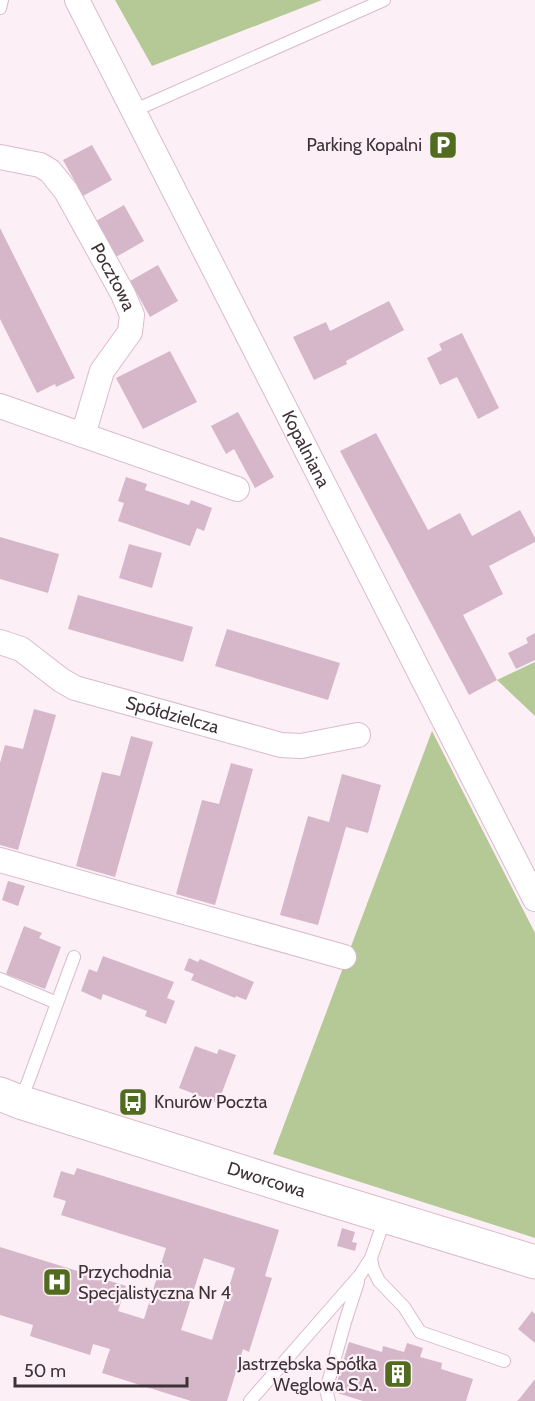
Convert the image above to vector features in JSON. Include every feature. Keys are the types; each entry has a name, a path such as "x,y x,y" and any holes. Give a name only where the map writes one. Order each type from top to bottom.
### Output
{"main road":[{"name":"Dworcowa","path":"10,1098 535,1262"}],"street":[{"name":"Kopalniana","path":"77,0 535,899"},
{"name":"Pocztowa","path":"0,157 45,167 62,183 130,310 132,321 130,332 102,371 83,435"},
{"path":"0,406 237,489"},
{"name":"Spółdzielcza","path":"0,642 21,649 67,684 83,691 281,745 301,746 358,735"},
{"path":"0,860 344,957"}],"lane":[{"path":"0,8 2,0"},
{"path":"133,111 384,0"},
{"path":"10,1098 28,1082 74,957"},
{"path":"0,979 57,1003"},
{"path":"251,1401 360,1275 371,1258 386,1215"},
{"path":"371,1258 375,1275 404,1307 420,1332 504,1361"},
{"path":"329,1401 326,1390 360,1275"}],"green space":[{"path":"115,0 322,0 152,66"},
{"path":"535,662 535,716 497,680"},
{"path":"432,731 535,933 535,1238 273,1154"}],"building":[{"path":"92,145 112,180 83,196 63,160"},
{"path":"124,205 144,241 116,257 96,221"},
{"path":"0,228 75,378 37,393 0,319"},
{"path":"158,265 178,301 150,317 130,281"},
{"path":"389,301 404,330 346,361 347,364 314,380 293,337 326,322 330,331"},
{"path":"462,333 499,408 478,419 457,377 440,385 427,358 442,350 439,344"},
{"path":"170,351 197,402 143,429 116,378"},
{"path":"238,412 274,477 255,488 234,449 226,454 211,426"},
{"path":"376,433 428,530 460,513 472,536 520,510 535,538 535,542 489,566 503,594 463,615 497,680 469,695 340,451"},
{"path":"126,477 147,484 145,490 189,505 191,500 212,508 204,531 197,528 190,546 118,521 124,503 118,501"},
{"path":"0,537 59,554 48,593 0,579"},
{"path":"129,544 162,553 152,588 119,578"},
{"path":"78,595 193,627 183,662 68,629"},
{"path":"227,629 340,663 328,700 215,666"},
{"path":"535,633 535,660 516,669 508,653 528,643 526,638"},
{"path":"34,709 56,715 18,850 0,845 0,763 5,745 23,749"},
{"path":"131,736 153,742 115,877 76,866 102,772 120,776"},
{"path":"231,763 253,769 215,905 176,894 202,800 219,804"},
{"path":"342,774 381,785 368,833 346,827 318,925 280,915 308,816 329,822"},
{"path":"8,881 25,886 18,906 2,900"},
{"path":"24,926 42,933 39,938 61,947 45,989 6,974"},
{"path":"103,956 174,982 167,998 175,1001 166,1024 145,1016 147,1011 103,994 101,1000 81,991 89,969 97,972"},
{"path":"189,958 198,962 200,959 254,982 246,1000 236,996 235,998 191,980 194,974 184,970"},
{"path":"195,1046 217,1054 219,1049 236,1055 218,1103 179,1088"},
{"name":"Przychodnia Specjalistyczna Nr 4","path":"77,1168 279,1230 265,1276 272,1278 249,1352 243,1349 227,1401 191,1401 102,1373 110,1349 93,1344 90,1355 30,1336 33,1325 0,1315 0,1247 126,1286 118,1311 144,1319 166,1248 61,1215 66,1201 53,1197 61,1171 74,1175","holes":["204,1258 235,1268 212,1340 181,1330"]},
{"path":"342,1228 355,1232 352,1242 357,1243 355,1251 337,1246"},
{"path":"532,1311 535,1314 535,1343 518,1329"},
{"name":"Jastrzębska Spółka Węglowa S.A.","path":"349,1342 382,1352 383,1346 404,1352 407,1343 423,1348 420,1357 442,1363 441,1369 473,1379 466,1401 363,1401 334,1392"},
{"path":"535,1379 535,1401 517,1401 520,1398"}],"place":[{"name":"Parking Kopalni","path":"443,145"},
{"name":"Knurów Poczta","path":"133,1102"},
{"name":"Przychodnia Specjalistyczna Nr 4","path":"57,1282"},
{"name":"Jastrzębska Spółka Węglowa S.A.","path":"398,1374"}]}
